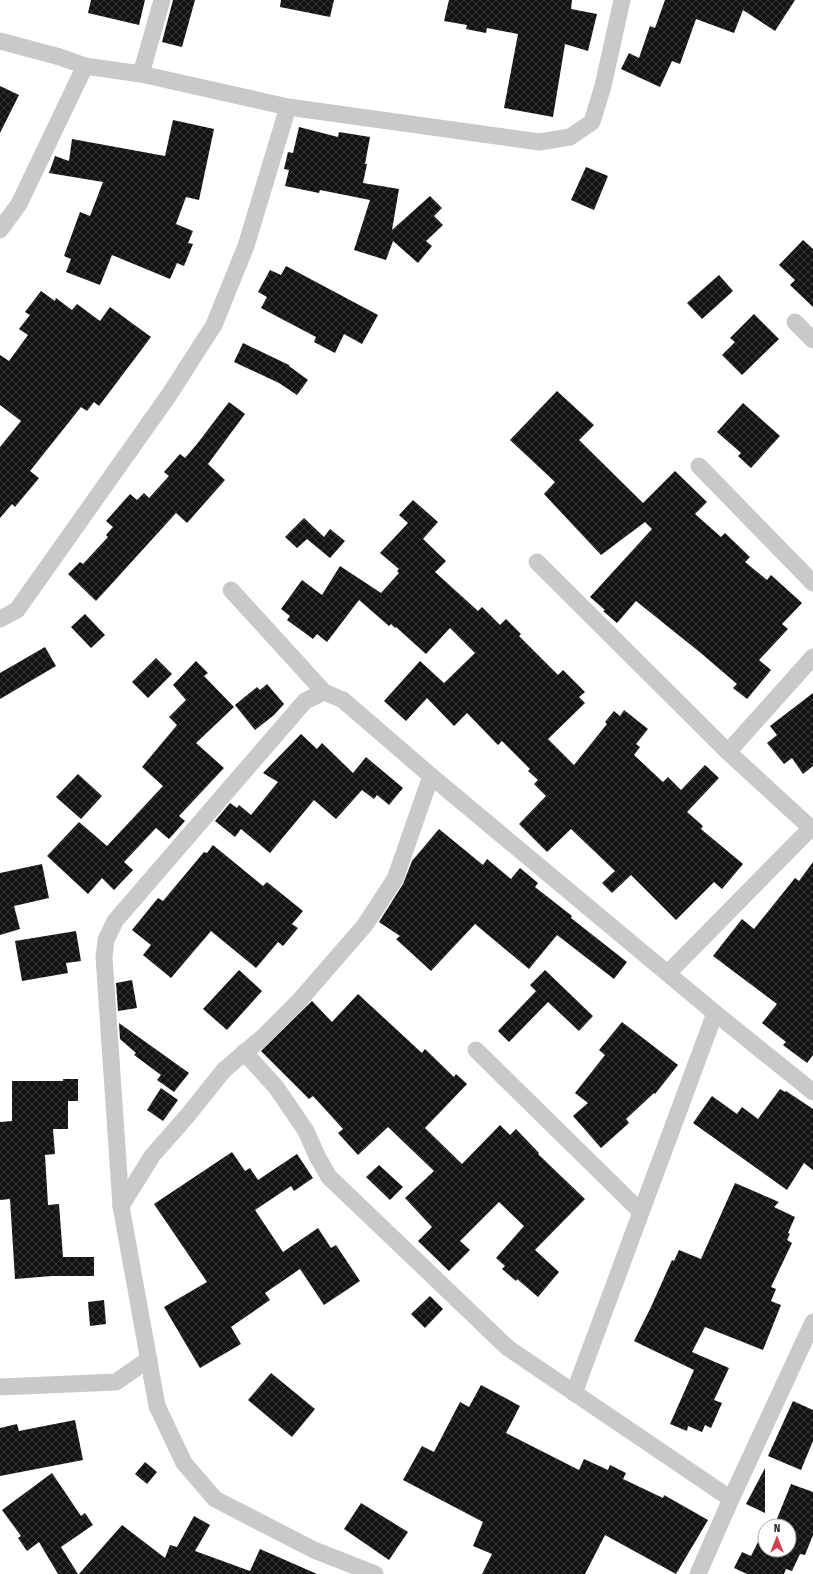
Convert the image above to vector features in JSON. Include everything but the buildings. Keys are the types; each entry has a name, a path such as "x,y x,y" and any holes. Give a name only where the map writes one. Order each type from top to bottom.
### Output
{"street":[{"path":"141,74 162,0"},
{"path":"0,41 60,57 85,66 141,74 288,107 539,142 570,137 592,122 622,0"},
{"path":"0,230 18,204 85,66"},
{"path":"0,619 17,610 169,395 214,325 246,246 288,107"},
{"path":"795,322 813,340"},
{"path":"699,466 813,583"},
{"path":"537,562 728,752 812,830 668,973"},
{"path":"231,590 324,692 343,700 431,776 668,973 715,1014 813,1092"},
{"path":"728,752 813,658"},
{"path":"324,692 305,701 115,921 106,940 104,957 121,1206 157,1406 184,1463 215,1499 314,1550 376,1574"},
{"path":"121,1206 152,1156 201,1100 224,1070 263,1037 299,1000 369,919 395,879 431,776"},
{"path":"574,1393 715,1014"},
{"path":"476,1050 641,1212"},
{"path":"244,1052 276,1088 306,1131 316,1156 329,1177 508,1348 731,1499"},
{"path":"698,1574 813,1322"},
{"path":"0,1387 116,1382 149,1359"}]}
